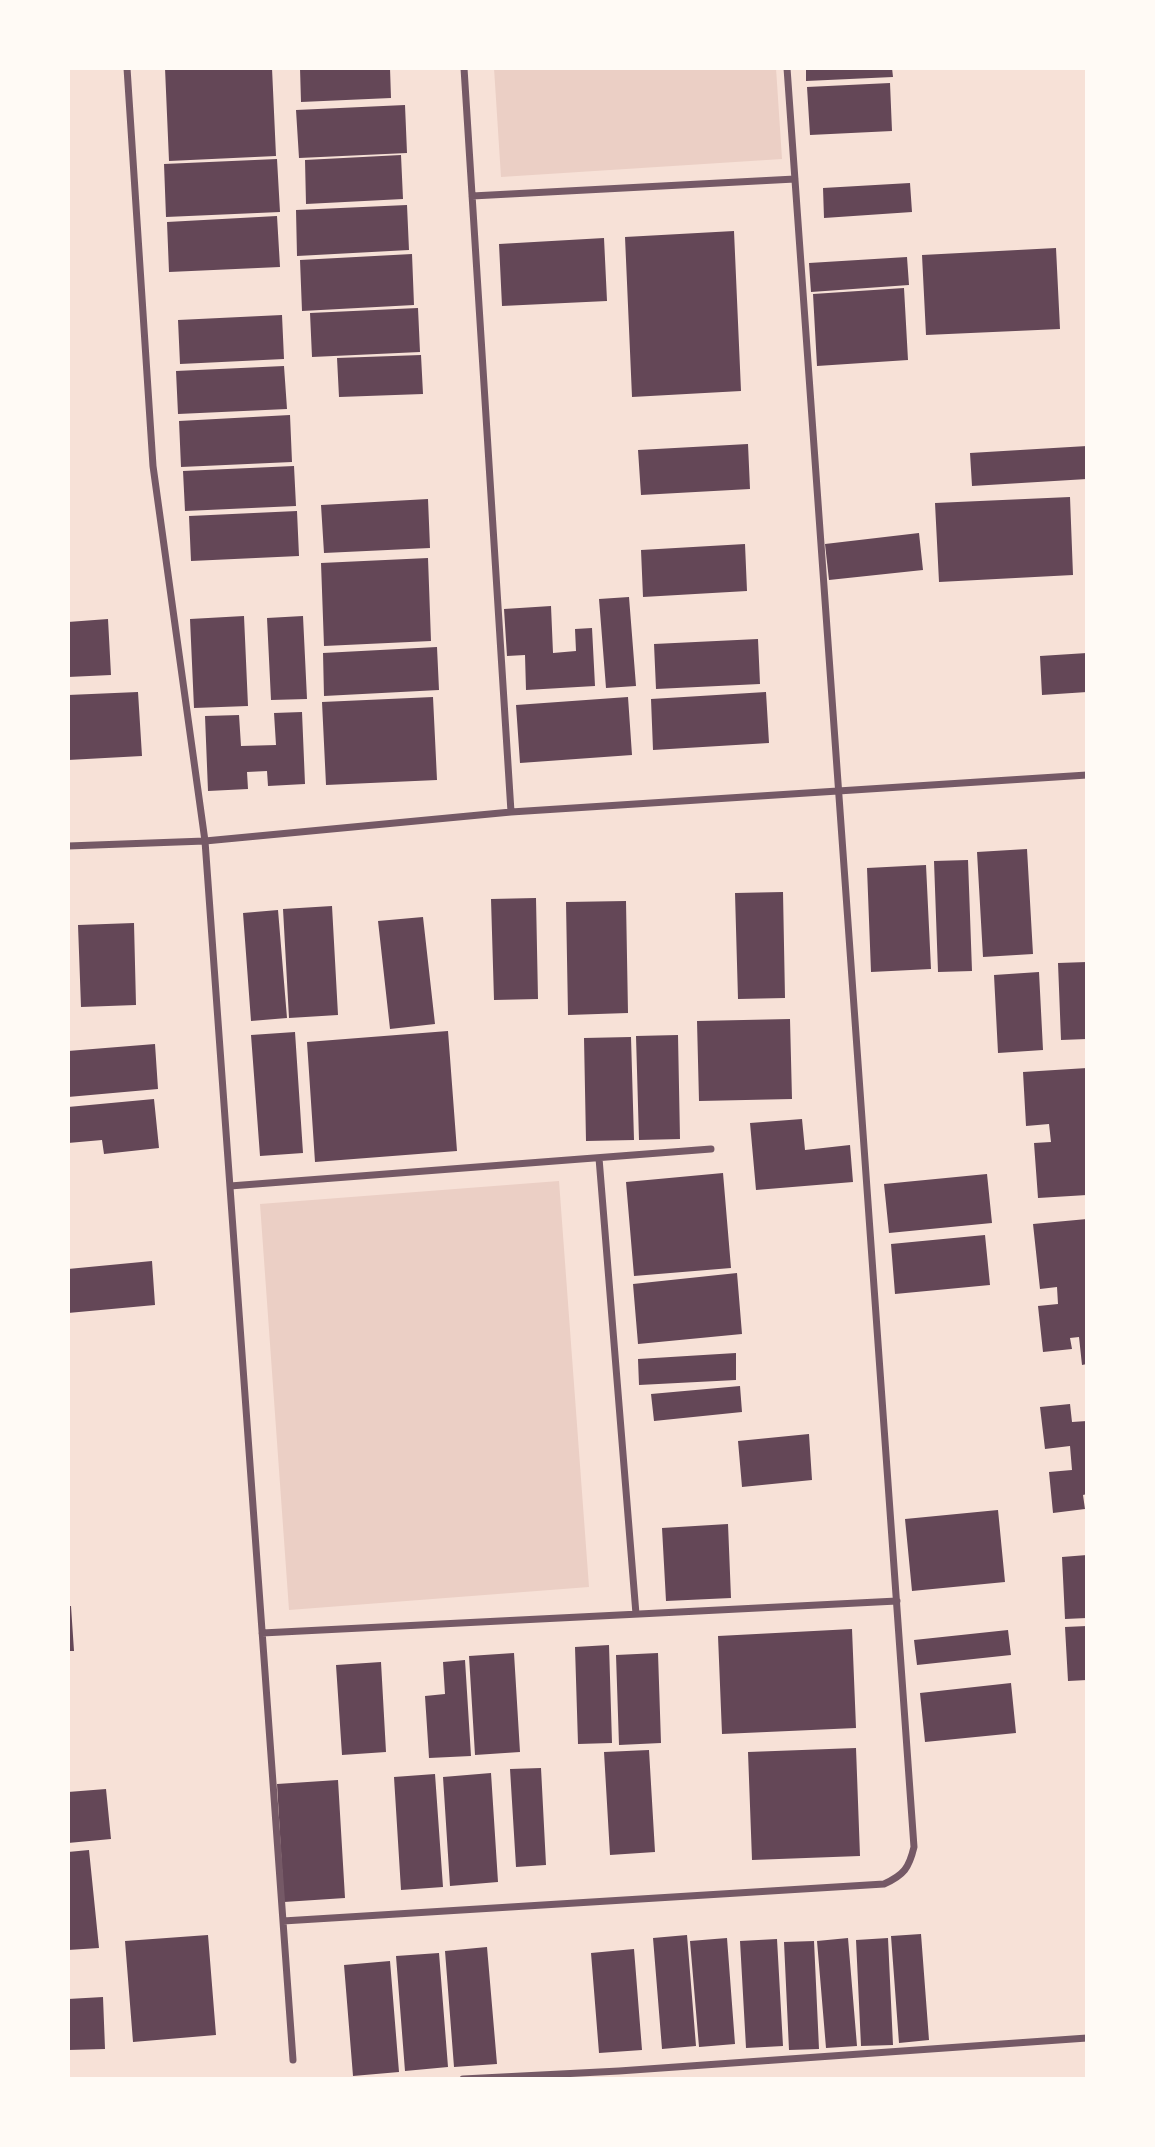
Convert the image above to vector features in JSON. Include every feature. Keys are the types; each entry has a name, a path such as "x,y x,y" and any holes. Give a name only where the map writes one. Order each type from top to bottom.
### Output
{"street":[{"path":"127,68 153,466 205,841 293,2060"},
{"path":"464,68 511,812"},
{"path":"283,1922 884,1884 897,1878 910,1865 914,1847 787,68"},
{"path":"472,196 794,179"},
{"path":"68,846 205,841 511,812 1087,775"},
{"path":"230,1186 710,1149"},
{"path":"599,1158 636,1614"},
{"path":"262,1633 897,1601"},
{"path":"463,2079 633,2070 1087,2038"}],"shaded area":[{"path":"494,68 776,68 782,159 501,177"},
{"path":"559,1181 589,1587 289,1610 260,1204"}],"building":[{"path":"165,68 272,68 276,156 169,161"},
{"path":"300,68 390,68 391,98 301,102"},
{"path":"806,68 892,68 893,77 806,81"},
{"path":"890,83 892,131 810,135 807,87"},
{"path":"405,105 407,153 299,158 296,110"},
{"path":"401,155 403,199 306,204 305,160"},
{"path":"277,159 280,212 166,217 164,164"},
{"path":"910,183 912,212 824,218 823,188"},
{"path":"407,205 409,250 297,256 296,210"},
{"path":"277,216 280,267 169,272 167,222"},
{"path":"734,231 741,391 632,397 625,237"},
{"path":"604,238 607,301 502,306 499,244"},
{"path":"1056,248 1060,329 926,335 922,255"},
{"path":"412,254 414,305 302,311 300,260"},
{"path":"907,257 909,285 811,292 809,263"},
{"path":"904,288 908,360 817,366 813,294"},
{"path":"418,308 420,352 312,357 310,313"},
{"path":"282,315 284,359 180,364 178,320"},
{"path":"421,355 423,394 339,397 337,358"},
{"path":"284,366 287,409 178,414 176,371"},
{"path":"290,415 292,462 181,467 179,421"},
{"path":"748,444 750,489 641,495 638,450"},
{"path":"1087,446 1087,479 972,486 970,453"},
{"path":"294,466 296,506 185,511 183,471"},
{"path":"1070,497 1073,575 939,582 935,503"},
{"path":"428,499 430,548 324,553 321,505"},
{"path":"297,511 299,556 191,561 189,516"},
{"path":"919,533 923,570 829,580 825,544"},
{"path":"745,544 747,591 643,597 641,550"},
{"path":"428,558 431,641 324,646 321,563"},
{"path":"629,597 636,686 606,688 599,599"},
{"path":"551,606 553,653 576,651 575,629 592,628 595,686 526,690 525,655 507,656 504,609"},
{"path":"244,616 248,706 194,708 190,619"},
{"path":"303,616 307,699 271,700 267,618"},
{"path":"108,619 111,675 68,677 68,622"},
{"path":"758,639 760,684 656,689 654,644"},
{"path":"437,647 439,690 324,696 323,653"},
{"path":"1087,653 1087,692 1042,695 1040,656"},
{"path":"138,692 142,756 68,760 68,695"},
{"path":"766,692 769,743 653,750 651,699"},
{"path":"433,697 437,780 326,785 322,702"},
{"path":"628,697 632,755 520,763 516,705"},
{"path":"302,712 305,784 268,786 267,771 247,772 248,789 208,791 205,716 239,715 241,746 276,745 274,713"},
{"path":"1027,849 1033,954 983,957 977,852"},
{"path":"968,860 972,971 938,972 934,861"},
{"path":"926,865 931,969 871,972 867,868"},
{"path":"783,892 785,998 738,999 735,893"},
{"path":"536,898 538,999 494,1000 491,899"},
{"path":"626,901 628,1013 568,1015 566,902"},
{"path":"332,906 338,1015 289,1018 283,909"},
{"path":"278,910 287,1018 251,1021 243,913"},
{"path":"423,917 435,1024 390,1029 378,921"},
{"path":"134,923 136,1005 81,1007 78,925"},
{"path":"1087,962 1087,1039 1061,1040 1058,963"},
{"path":"1039,972 1043,1050 998,1053 994,975"},
{"path":"790,1019 792,1099 699,1101 697,1021"},
{"path":"448,1031 457,1151 315,1162 307,1042"},
{"path":"295,1032 303,1153 260,1156 251,1035"},
{"path":"678,1035 680,1139 639,1140 636,1036"},
{"path":"631,1037 634,1140 586,1141 584,1038"},
{"path":"155,1044 158,1089 68,1097 68,1051"},
{"path":"1087,1068 1087,1195 1038,1198 1034,1143 1051,1142 1049,1124 1026,1126 1023,1072"},
{"path":"154,1099 159,1148 104,1154 102,1140 68,1143 68,1107"},
{"path":"802,1119 805,1150 850,1145 853,1182 756,1190 750,1123"},
{"path":"723,1173 731,1268 634,1276 626,1182"},
{"path":"987,1174 992,1223 889,1233 884,1184"},
{"path":"1087,1219 1087,1364 1082,1365 1079,1337 1070,1338 1072,1349 1043,1352 1038,1306 1058,1304 1057,1287 1040,1289 1033,1224"},
{"path":"985,1235 990,1285 895,1294 891,1244"},
{"path":"152,1261 155,1305 68,1313 68,1269"},
{"path":"737,1273 742,1334 638,1344 633,1284"},
{"path":"736,1353 736,1380 639,1385 638,1359"},
{"path":"740,1386 742,1412 654,1421 651,1394"},
{"path":"1070,1404 1072,1422 1087,1421 1087,1494 1083,1495 1085,1509 1053,1513 1049,1472 1072,1470 1070,1446 1045,1449 1040,1407"},
{"path":"809,1434 812,1480 742,1487 738,1441"},
{"path":"998,1510 1005,1582 912,1591 905,1519"},
{"path":"728,1524 731,1598 666,1601 662,1528"},
{"path":"1087,1555 1087,1618 1065,1619 1062,1557"},
{"path":"68,1606 71,1606 74,1651 68,1651"},
{"path":"1087,1626 1087,1680 1068,1681 1065,1627"},
{"path":"852,1629 856,1728 722,1734 718,1636"},
{"path":"1008,1630 1011,1655 917,1665 914,1640"},
{"path":"609,1645 612,1743 578,1744 575,1647"},
{"path":"514,1653 520,1752 475,1755 469,1656"},
{"path":"658,1653 661,1743 619,1745 616,1655"},
{"path":"465,1660 471,1756 429,1758 425,1696 445,1694 443,1662"},
{"path":"381,1662 386,1752 342,1755 336,1665"},
{"path":"1011,1683 1016,1733 925,1742 920,1693"},
{"path":"856,1748 860,1856 752,1860 748,1752"},
{"path":"649,1750 655,1852 610,1855 604,1752"},
{"path":"541,1768 546,1865 516,1867 510,1769"},
{"path":"491,1773 498,1882 450,1886 443,1777"},
{"path":"435,1774 443,1887 401,1890 394,1777"},
{"path":"338,1780 345,1898 284,1902 277,1784"},
{"path":"106,1789 111,1839 68,1843 68,1792"},
{"path":"89,1850 99,1948 68,1950 68,1852"},
{"path":"921,1934 929,2040 899,2043 891,1936"},
{"path":"208,1935 216,2035 133,2042 125,1941"},
{"path":"687,1935 696,2046 662,2049 653,1938"},
{"path":"727,1938 735,2044 699,2047 690,1941"},
{"path":"848,1938 857,2046 826,2048 817,1941"},
{"path":"888,1938 893,2045 861,2046 856,1940"},
{"path":"777,1939 783,2046 746,2048 740,1941"},
{"path":"814,1941 819,2049 789,2050 784,1942"},
{"path":"487,1947 497,2064 454,2067 445,1951"},
{"path":"634,1949 642,2050 599,2053 591,1953"},
{"path":"439,1953 448,2067 405,2071 396,1956"},
{"path":"390,1961 399,2072 353,2076 344,1965"},
{"path":"103,1997 105,2049 68,2050 68,1999"}]}
